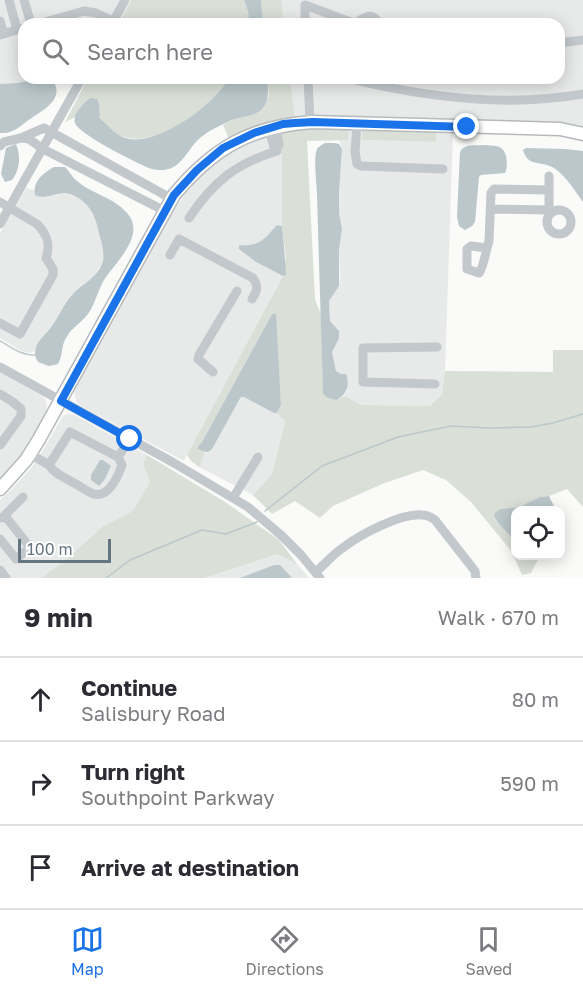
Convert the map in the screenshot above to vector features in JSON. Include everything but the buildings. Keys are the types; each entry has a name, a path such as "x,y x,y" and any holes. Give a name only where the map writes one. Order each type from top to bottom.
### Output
{"main road":[{"path":"0,489 30,454 172,199 197,170 218,152 243,138 283,124 310,122 560,129 583,134"}],"street":[{"path":"9,0 18,22"},
{"path":"24,0 29,18"},
{"path":"81,0 84,11"},
{"path":"115,18 125,0"},
{"path":"305,18 304,2 341,18"},
{"path":"59,18 84,11 96,13 104,18"},
{"path":"0,21 2,35 18,30"},
{"path":"565,42 583,39"},
{"path":"0,224 79,84"},
{"path":"308,84 310,122"},
{"path":"373,84 439,96 476,99 533,100 583,94"},
{"path":"357,123 355,152 357,164 361,166 443,168"},
{"path":"0,146 44,128 172,199"},
{"path":"189,218 199,202 223,178 257,157 277,151 273,147 270,134 273,129"},
{"path":"21,138 29,139 44,149 165,211"},
{"path":"491,209 550,211 549,176"},
{"path":"487,248 491,193 494,189 549,190"},
{"path":"0,202 41,227 49,242 46,258 54,275 20,334 0,323"},
{"path":"170,255 179,238 253,278 257,289 252,299"},
{"path":"213,372 198,359 199,355 237,291"},
{"path":"435,384 363,382 363,348 437,347"},
{"path":"0,367 200,477 248,507 282,536 318,575 345,546 384,524 419,514 435,520 475,571 476,578"},
{"path":"0,394 21,409 21,416 0,445"},
{"path":"30,454 49,465 56,473 94,494 102,494 109,488 122,465 118,457 70,432 49,465"},
{"path":"118,457 130,439"},
{"path":"233,498 258,457"},
{"path":"0,539 16,559 28,549 29,546 2,517 23,497"},
{"path":"0,570 6,578"}],"shaded area":[{"path":"0,0 120,0 110,18 18,18 18,83 0,84"},
{"path":"131,0 244,0 249,18 121,18"},
{"path":"244,0 261,0 262,18 249,18"},
{"path":"261,0 281,0 283,18 262,18"},
{"path":"281,0 583,0 583,128 557,122 295,117 291,84 565,84 565,18 283,18"},
{"path":"0,84 55,84 56,92 52,102 44,110 16,129 0,133"},
{"path":"85,84 225,84 193,117 157,135 140,139 123,137 103,121 100,117 100,109 81,106 75,117 65,122"},
{"path":"225,84 267,84 268,94 262,109 232,120 207,133 196,142 180,162 170,169 153,169 133,160 86,134 75,123 77,112 82,105 91,98 97,99 100,118 114,131 130,139 143,139 171,129 186,120 200,110"},
{"path":"268,84 291,84 295,117 269,122 229,139 223,125 258,112 269,96"},
{"path":"316,128 349,129 348,140 307,141 315,299 321,315 323,394 337,400 344,396 362,405 430,406 442,394 445,371 553,372 553,350 583,350 583,507 567,489 540,497 521,506 500,509 494,516 511,537 511,551 471,502 446,480 423,470 382,484 333,506 320,518 295,501 272,514 253,495 272,474 285,421 277,413 281,405 275,314 272,314 198,446 198,449 205,453 199,467 191,461 187,455 283,276 286,275 282,226 282,133"},
{"path":"349,129 362,131 362,140 436,142 436,131 453,133 445,371 442,394 430,406 362,405 344,396 348,389 341,374 336,371 332,352 339,331 330,321 329,301 339,286 340,277 339,250 342,229 339,193 342,149 339,140 348,140"},
{"path":"362,131 436,131 436,142 362,140"},
{"path":"282,133 282,226 277,225 260,243 251,246 240,245 256,262 283,276 184,461 81,406 76,401 74,390 187,191 211,165 235,149 256,138"},
{"path":"325,143 339,144 342,149 339,193 342,229 339,250 339,286 329,301 330,321 339,331 339,338 332,352 336,371 346,374 348,386 337,400 323,394 315,164 317,149"},
{"path":"16,144 18,167 12,180 5,182 1,174 6,148"},
{"path":"467,146 498,146 503,150 507,160 506,170 505,173 479,177 475,222 465,230 459,226 457,216 460,152"},
{"path":"526,148 583,151 583,202 554,168 528,159 523,150"},
{"path":"54,167 65,167 83,185 121,208 132,221 133,229 128,246 103,281 91,310 66,338 58,364 49,366 38,362 35,353 37,345 52,326 66,302 98,272 103,261 102,245 95,218 84,202 64,193 45,197 35,195 35,186 39,178"},
{"path":"26,188 34,190 35,195 47,197 65,192 80,199 91,209 96,219 104,255 92,280 70,297 35,351 29,353 21,351 0,338 0,233"},
{"path":"277,225 282,226 286,275 283,276 256,262 239,249 239,245 252,245 261,241"},
{"path":"272,314 276,314 281,405 277,413 241,397 212,449 205,452 198,449 198,446"},
{"path":"0,372 42,396 46,400 47,409 7,477 0,483"},
{"path":"241,397 277,413 285,420 272,474 253,495 199,467 205,453 208,452"},
{"path":"64,415 75,415 147,455 143,466 150,482 133,512 102,527 69,557 41,578 0,578 0,500 31,468 61,419"},
{"path":"147,455 225,502 279,540 297,564 277,554 204,578 41,578 69,557 102,527 133,511 150,482 143,465"},
{"path":"100,460 111,466 99,486 91,480 91,475"},
{"path":"549,496 554,506 521,506 540,497"},
{"path":"511,508 511,537 494,516 500,509"},
{"path":"277,553 297,564 309,578 204,578"},
{"path":"515,560 538,560 531,573 522,575"},
{"path":"274,565 280,565 292,578 240,578"}],"waterway":[{"path":"0,341 21,353 35,355"},
{"path":"265,511 322,466 398,437 451,426 531,427 583,414"},
{"path":"106,578 130,560 202,530 226,534 257,522"}],"route":[{"path":"130,439 61,401 174,195 202,164 223,148 243,138 283,124 313,122 467,127"}]}
